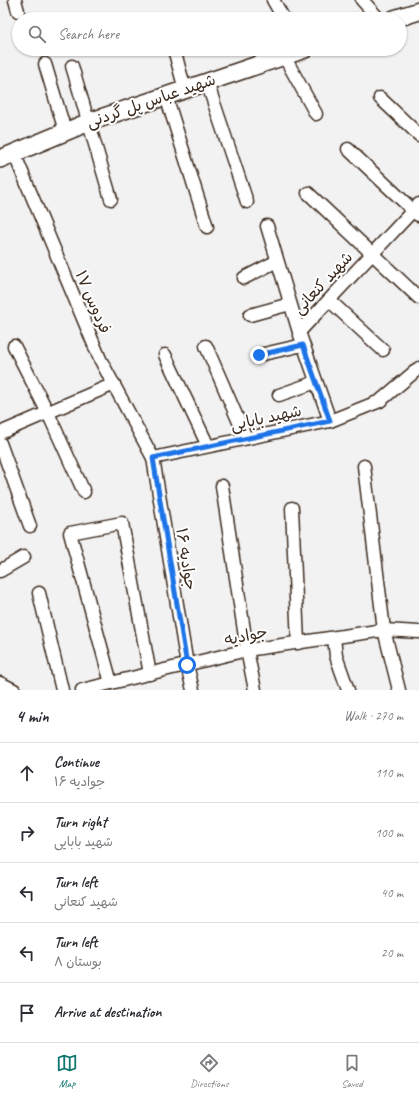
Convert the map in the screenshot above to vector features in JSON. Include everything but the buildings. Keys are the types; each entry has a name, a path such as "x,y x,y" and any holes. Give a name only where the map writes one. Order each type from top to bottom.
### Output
{"street":[{"path":"273,0 280,12"},
{"path":"362,0 373,12"},
{"path":"407,15 419,11"},
{"path":"176,56 185,90"},
{"path":"284,56 316,114"},
{"name":"شهید عباس پل گردنی","path":"7,156 89,122 284,56"},
{"path":"45,64 65,131"},
{"path":"72,66 111,199"},
{"path":"207,82 247,202"},
{"path":"166,96 207,227"},
{"path":"380,98 419,135"},
{"path":"348,149 417,210"},
{"name":"فردوس ۱۷","path":"7,156 100,359 153,458"},
{"path":"308,193 419,298"},
{"name":"شهید کنعانی","path":"330,421 299,332 373,253 417,210"},
{"path":"267,226 299,332"},
{"path":"244,278 277,260"},
{"path":"329,300 383,350"},
{"path":"250,315 290,304"},
{"path":"259,355 303,345"},
{"path":"14,346 48,413 84,492"},
{"path":"206,346 246,438"},
{"path":"165,355 208,446"},
{"name":"شهید بابایی","path":"153,458 330,421 380,401 419,368"},
{"path":"279,395 316,382"},
{"path":"0,433 114,384"},
{"path":"0,443 30,526"},
{"name":"جوادیه ۱۶","path":"153,458 187,665 193,690"},
{"path":"364,466 384,630 399,690"},
{"path":"222,486 247,650 255,690"},
{"path":"292,508 298,643"},
{"path":"118,685 70,533 122,523 150,674"},
{"path":"0,572 24,557"},
{"path":"39,593 62,690"},
{"name":"جوادیه","path":"82,690 118,685 150,674 247,650 384,630 419,632"},
{"path":"334,638 336,656 348,690"},
{"path":"0,683 14,690"}],"route":[{"path":"187,665 153,458 330,421 303,345 259,355"}]}
